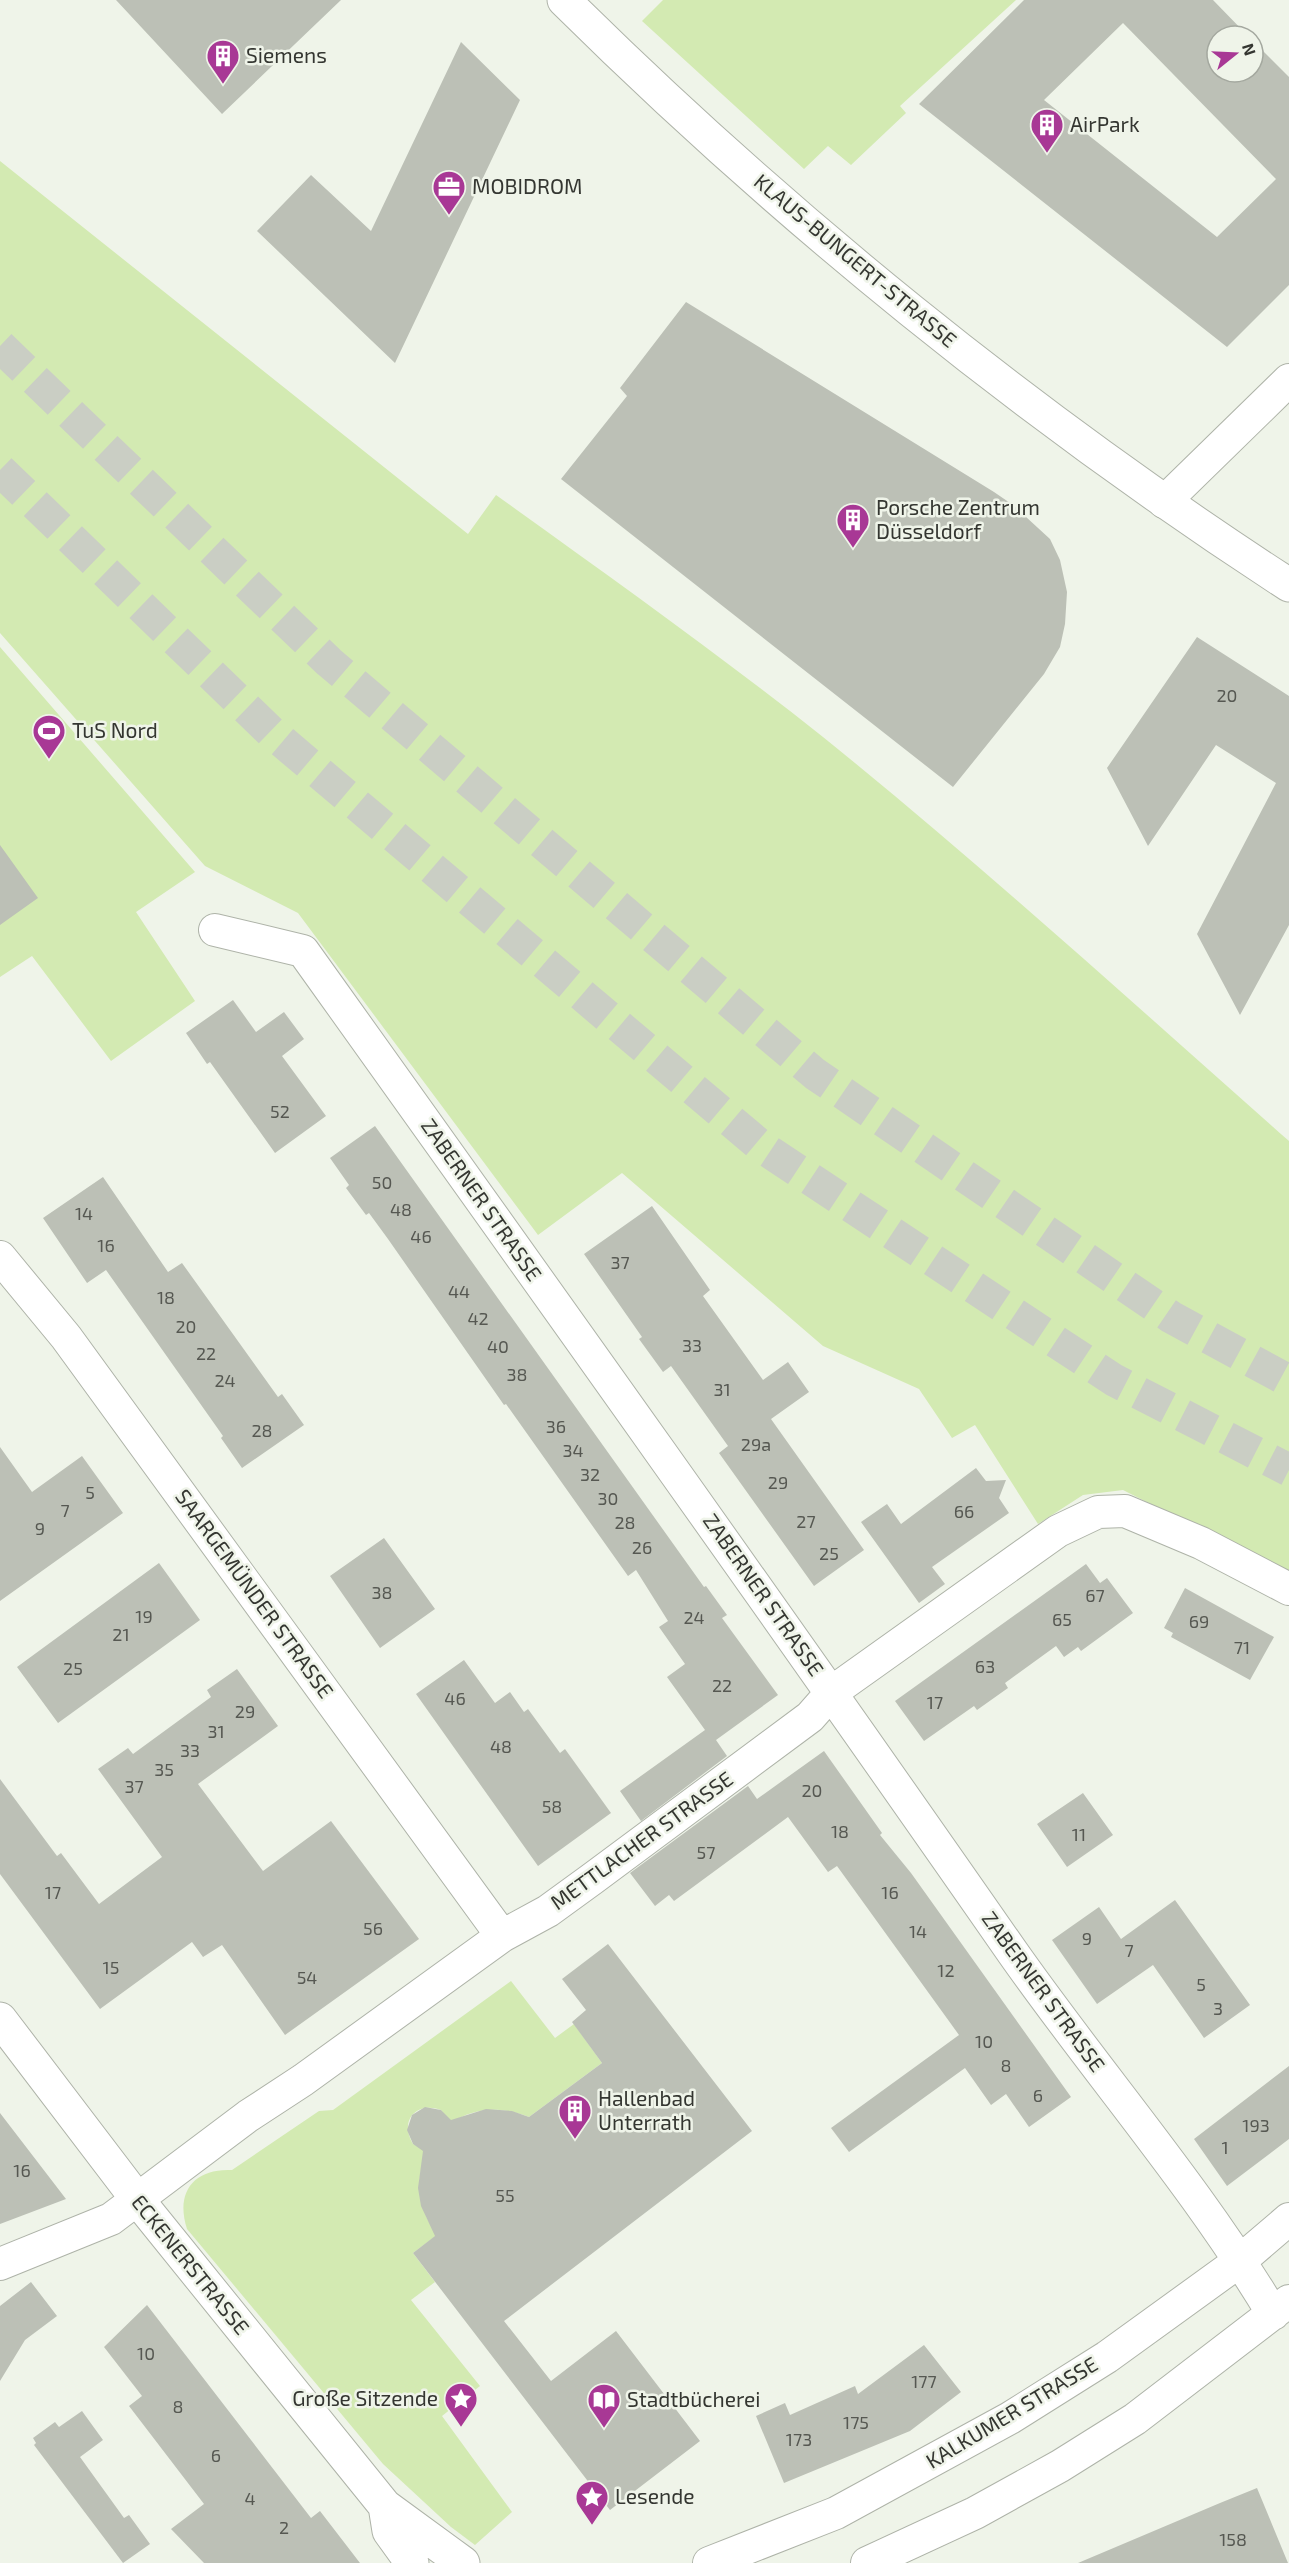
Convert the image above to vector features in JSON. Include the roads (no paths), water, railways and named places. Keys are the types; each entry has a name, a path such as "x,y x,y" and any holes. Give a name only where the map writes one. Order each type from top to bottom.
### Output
{"street":[{"name":"KLAUS-BUNGERT-STRASSE","path":"564,0 634,69 787,207 973,359 1164,502 1289,585"},
{"path":"1164,502 1289,380"},
{"name":"ZABERNER STRASSE","path":"215,930 303,951 832,1692 1017,1959 1241,2260 1281,2308"},
{"name":"SAARGEMÜNDER STRASSE","path":"0,1257 66,1337 502,1936"},
{"name":"METTLACHER STRASSE","path":"0,2264 111,2219 248,2116 303,2080 502,1936 548,1911 810,1717 832,1692 1058,1531 1098,1512 1125,1511 1201,1543 1289,1589"},
{"name":"ECKENERSTRASSE","path":"0,2019 137,2199 385,2506 463,2563"},
{"name":"KALKUMER STRASSE","path":"709,2563 836,2513 941,2458 1010,2418 1107,2356 1241,2260 1289,2219"},
{"path":"867,2563 975,2513 1060,2466 1135,2419 1281,2308"},
{"name":"ECKENERSTRASSE","path":"385,2506 389,2531 412,2563"}],"tunnel":[{"path":"0,346 329,662 815,1074 1171,1317 1289,1381"},
{"path":"0,470 271,732 762,1147 1114,1380 1289,1470"}],"place":[{"name":"Siemens","path":"223,85"},
{"name":"AirPark","path":"1047,154"},
{"name":"MOBIDROM","path":"449,216"},
{"name":"Porsche Zentrum Düsseldorf","path":"853,549"},
{"name":"TuS Nord","path":"49,760"},
{"name":"Hallenbad Unterrath","path":"575,2140"},
{"name":"Große Sitzende","path":"461,2428"},
{"name":"Stadtbücherei","path":"604,2429"},
{"name":"Lesende","path":"592,2526"}]}
